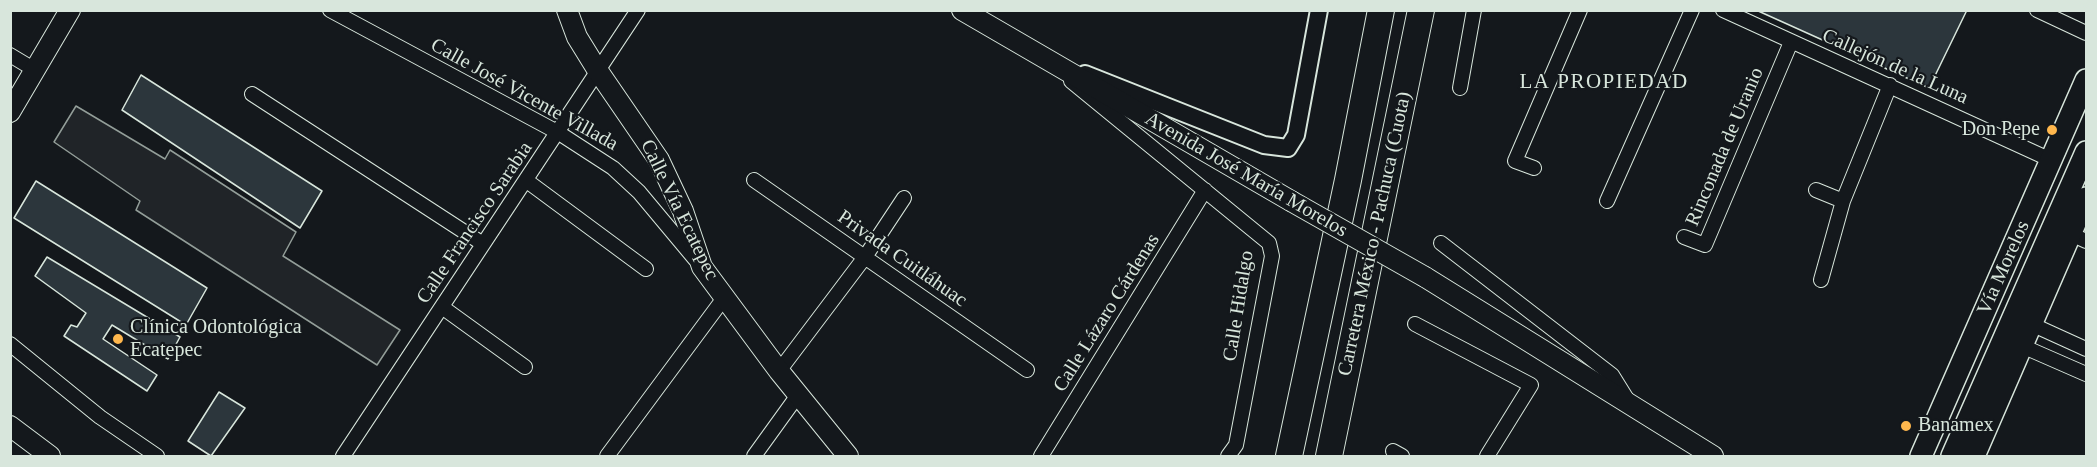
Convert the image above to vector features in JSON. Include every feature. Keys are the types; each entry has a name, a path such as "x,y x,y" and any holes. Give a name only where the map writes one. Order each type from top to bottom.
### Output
{"highway":[{"name":"Carretera México - Pachuca (Cuota)","path":"1289,456 1348,180 1381,10"},
{"name":"Carretera México - Pachuca (Cuota)","path":"1329,456 1421,10"}],"main road":[{"path":"10,112 70,10"},
{"name":"Calle Vía Ecatepec","path":"567,10 577,37 659,160 683,211 702,267 779,371 848,456"},
{"name":"Avenida José María Morelos","path":"962,10 1425,277 1713,456"},
{"name":"Vía Morelos","path":"1921,456 2086,80"},
{"path":"1952,456 2086,152"},
{"path":"1974,456 2031,324 2080,229 2086,198"},
{"path":"10,426 50,456"}],"street":[{"name":"Calle José Vicente Villada","path":"330,10 559,134 613,168 639,192 702,267"},
{"name":"Calle Francisco Sarabia","path":"343,456 483,244 559,134 638,10"},
{"path":"1044,58 1264,145 1288,148 1296,135 1319,10"},
{"path":"1460,88 1474,10"},
{"path":"1534,168 1515,161 1580,10"},
{"path":"1607,201 1692,10"},
{"name":"Callejón de la Luna","path":"1723,10 2051,160"},
{"path":"2037,10 2086,33"},
{"name":"Rinconada de Uranio","path":"1684,237 1705,245 1791,42"},
{"path":"10,55 34,70"},
{"name":"Calle Hidalgo","path":"1044,58 1269,243 1272,256 1236,445 1228,456"},
{"path":"1821,280 1843,201 1890,85"},
{"path":"252,94 483,244"},
{"name":"Privada Cuitláhuac","path":"754,180 1027,370"},
{"path":"526,181 646,268"},
{"name":"Calle Lázaro Cárdenas","path":"1041,456 1206,190"},
{"path":"1816,190 1843,201"},
{"path":"779,371 865,257 904,198"},
{"path":"1441,243 1612,375 1630,404"},
{"path":"607,456 724,298"},
{"path":"442,307 525,367"},
{"path":"1414,324 1531,385 1487,456"},
{"path":"2031,324 2086,349"},
{"path":"10,344 100,417 157,456"},
{"path":"2022,346 2086,374"},
{"path":"754,456 798,395"}],"shaded area":[{"path":"76,106 165,159 170,150 296,232 283,256 400,330 377,365 136,210 140,201 54,142"}],"building":[{"path":"1756,10 1967,10 1929,88"},
{"path":"141,75 322,191 300,228 122,110"},
{"path":"36,181 207,288 186,325 14,218"},
{"path":"47,257 180,337 168,359 112,325 103,339 157,375 147,391 64,336 71,325 77,327 86,313 35,276"},
{"path":"219,392 245,408 211,456 188,441"}],"place":[{"name":"Don Pepe","path":"2052,130"},
{"name":"Clínica Odontológica Ecatepec","path":"118,339"},
{"name":"Banamex","path":"1906,426"}],"district":[{"name":"LA PROPIEDAD","path":"1604,82"}]}
